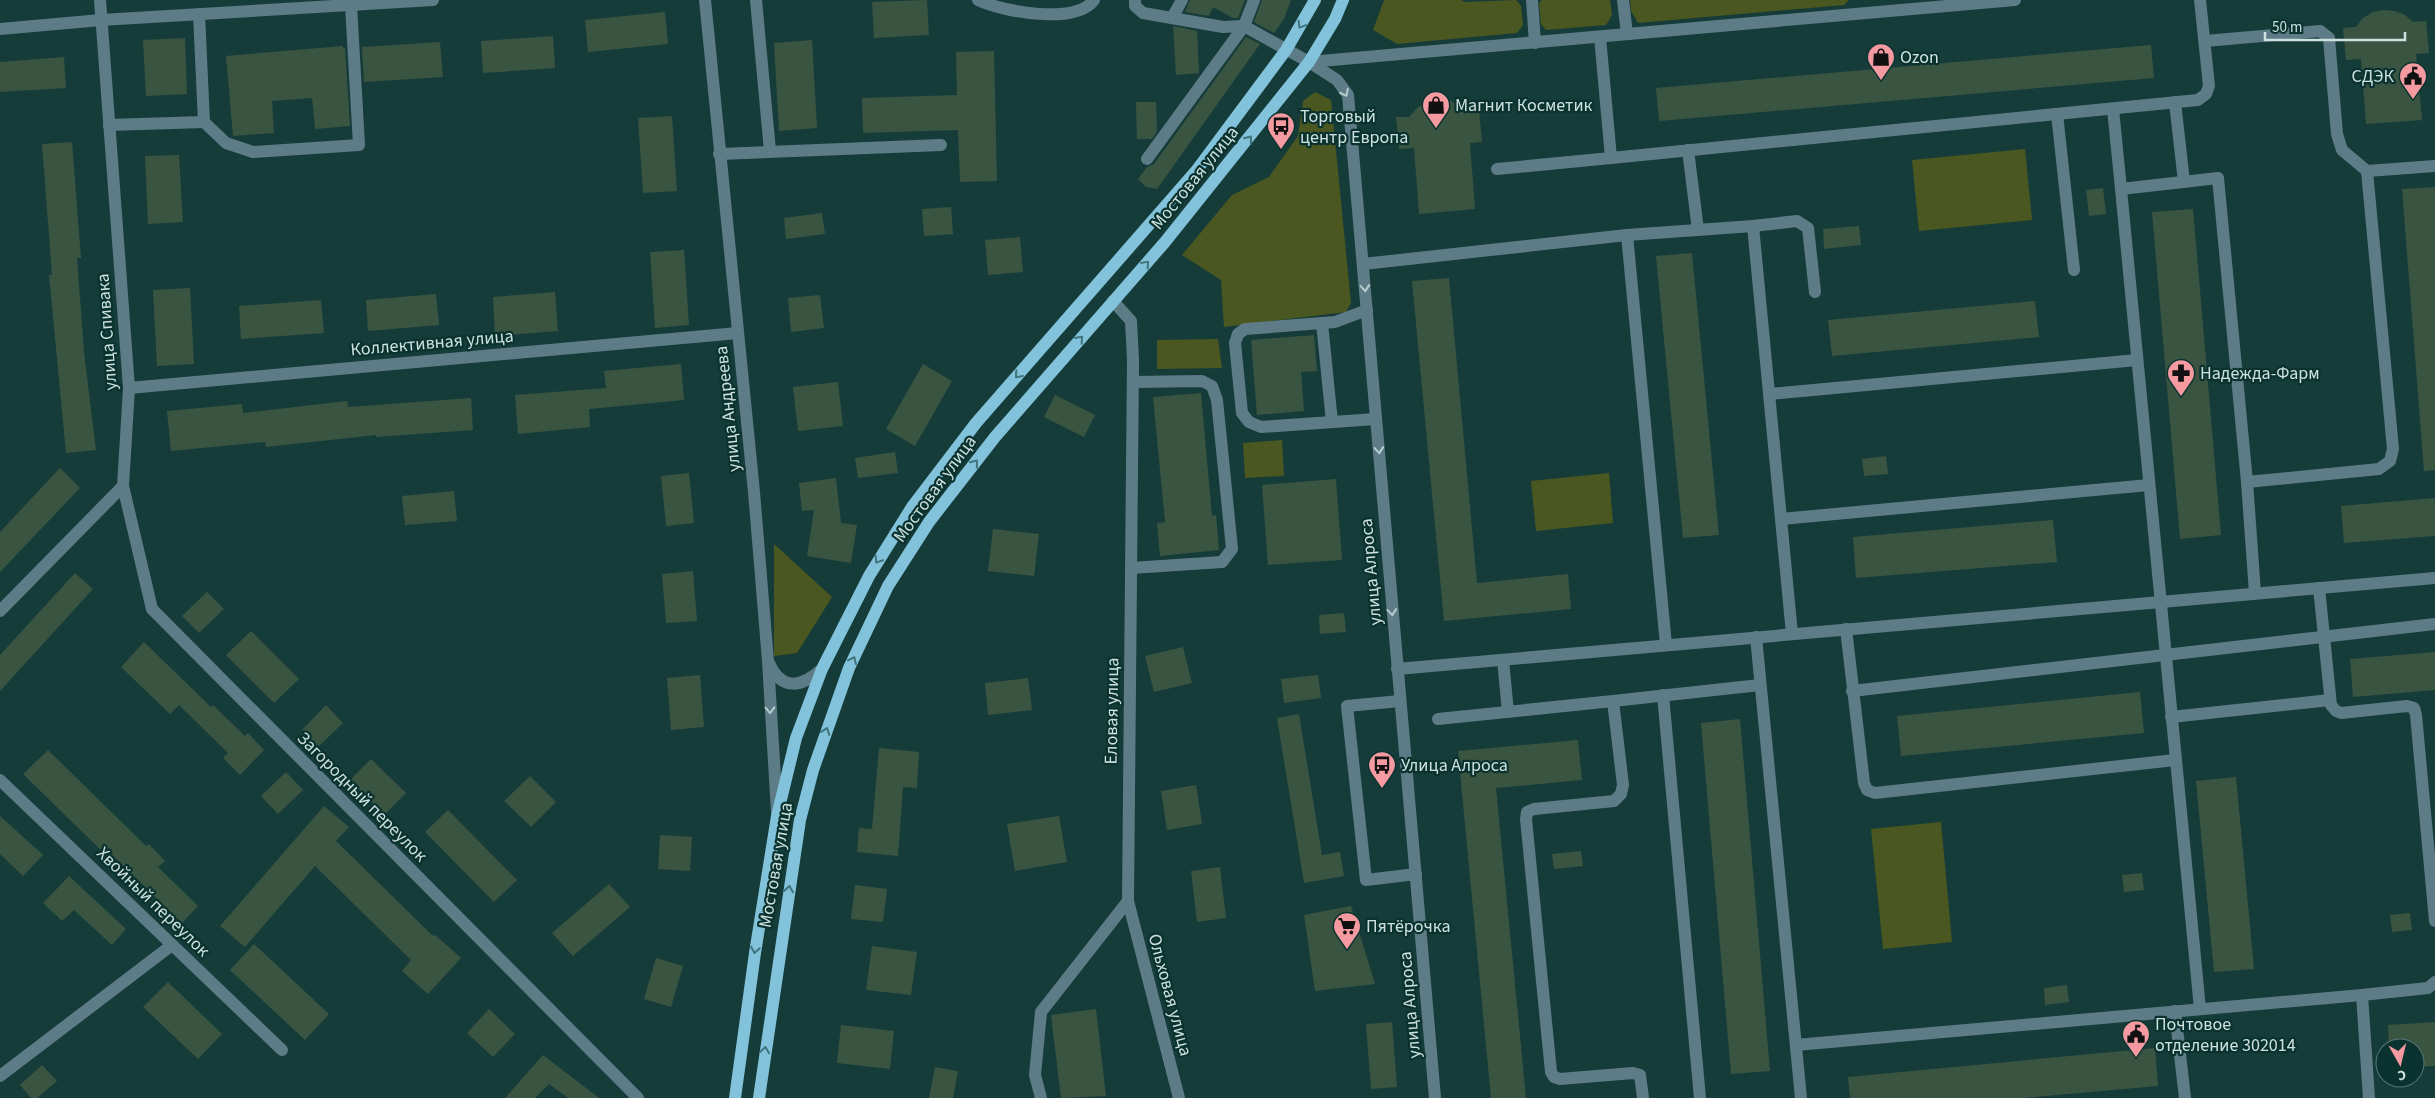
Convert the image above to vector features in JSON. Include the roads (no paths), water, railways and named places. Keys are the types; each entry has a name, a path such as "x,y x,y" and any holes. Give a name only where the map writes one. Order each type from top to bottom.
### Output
{"main road":[{"name":"Мостовая улица","path":"735,1098 754,953 777,816 796,738 822,669 869,576 912,507 976,423 1196,171 1286,50 1315,0"},
{"name":"Мостовая улица","path":"759,1098 800,820 813,770 849,668 888,586 930,522 995,437 1218,178 1309,62 1335,19 1343,0"}],"street":[{"name":"улица Спивака","path":"100,0 129,388 124,486"},
{"path":"0,29 101,20 433,0"},
{"name":"улица Андреева","path":"705,0 754,492 768,661 777,816"},
{"path":"756,0 770,151"},
{"path":"978,0 993,7 1018,13 1074,13 1089,7 1094,0"},
{"path":"1135,0 1135,6 1143,13 1224,27 1244,26"},
{"path":"1172,18 1182,0"},
{"path":"1147,159 1244,26 1254,0"},
{"path":"1532,0 1536,43"},
{"path":"1623,0 1627,34"},
{"path":"1309,62 2015,0"},
{"path":"1497,169 2198,100 2206,94 2209,86 2200,0"},
{"path":"199,14 204,122 226,143 253,152 359,145 352,5"},
{"name":"улица Алроса","path":"1244,26 1338,80 1348,95 1435,1098"},
{"path":"2205,41 2320,31 2326,34 2329,38 2337,134 2342,150 2367,172 2393,449 2390,461 2379,469 2247,482"},
{"path":"1600,37 1611,158"},
{"path":"2175,102 2184,182"},
{"path":"2113,109 2164,655 2200,1009"},
{"path":"2057,114 2074,270"},
{"path":"109,125 204,122"},
{"path":"719,154 941,145"},
{"path":"1688,150 1698,230"},
{"path":"2367,172 2435,166"},
{"path":"2121,188 2218,178 2247,482 2255,593"},
{"path":"1363,264 1627,235 1797,221 1808,228 1815,292"},
{"path":"1753,226 1792,634"},
{"path":"1627,235 1666,645"},
{"name":"Еловая улица","path":"1113,301 1131,321 1133,382 1128,901"},
{"path":"1367,310 1335,322 1245,329 1238,334 1235,343 1242,413 1249,422 1261,427 1376,419"},
{"path":"1322,323 1332,422"},
{"name":"Коллективная улица","path":"129,388 738,333"},
{"path":"1769,394 2137,360"},
{"path":"1131,568 1222,562 1232,549 1217,400 1212,386 1202,381 1133,382"},
{"path":"1781,518 2149,485"},
{"path":"0,611 124,486"},
{"name":"Загородный переулок","path":"124,486 152,609 391,852 638,1098"},
{"path":"1397,669 2435,578"},
{"path":"2319,588 2330,700 2336,711 2341,713 2407,706 2414,708 2435,921"},
{"path":"1852,691 2435,624"},
{"path":"1846,629 1852,691 1864,783 1867,790 1875,793 2175,760"},
{"path":"1756,637 1801,1098"},
{"path":"1503,660 1508,712"},
{"path":"768,661 777,677 786,683 799,684 809,681 822,669"},
{"path":"1438,719 1760,685"},
{"path":"1663,695 1700,1098"},
{"path":"2171,717 2330,700"},
{"path":"1400,701 1348,706 1366,880 1416,874"},
{"path":"1613,701 1622,785 1621,794 1614,801 1534,810 1527,812 1526,819 1551,1072 1554,1078 1560,1080 1633,1073 1640,1075 1644,1098"},
{"name":"Хвойный переулок","path":"0,780 282,1050"},
{"path":"1041,1098 1035,1075 1041,1012 1128,901"},
{"name":"Ольховая улица","path":"1128,901 1179,1098"},
{"path":"0,1076 172,945"},
{"path":"1796,1045 2362,995 2428,988 2435,982"},
{"path":"2362,995 2369,1098"},
{"path":"2176,1011 2185,1098"}],"place":[{"name":"Ozon","path":"1881,81"},
{"name":"СДЭК","path":"2413,100"},
{"name":"Магнит Косметик","path":"1436,129"},
{"name":"Торговый центр Европа","path":"1281,150"},
{"name":"Надежда-Фарм","path":"2181,397"},
{"name":"Улица Алроса","path":"1382,789"},
{"name":"Пятёрочка","path":"1347,950"},
{"name":"Почтовое отделение 302014","path":"2136,1058"}]}
